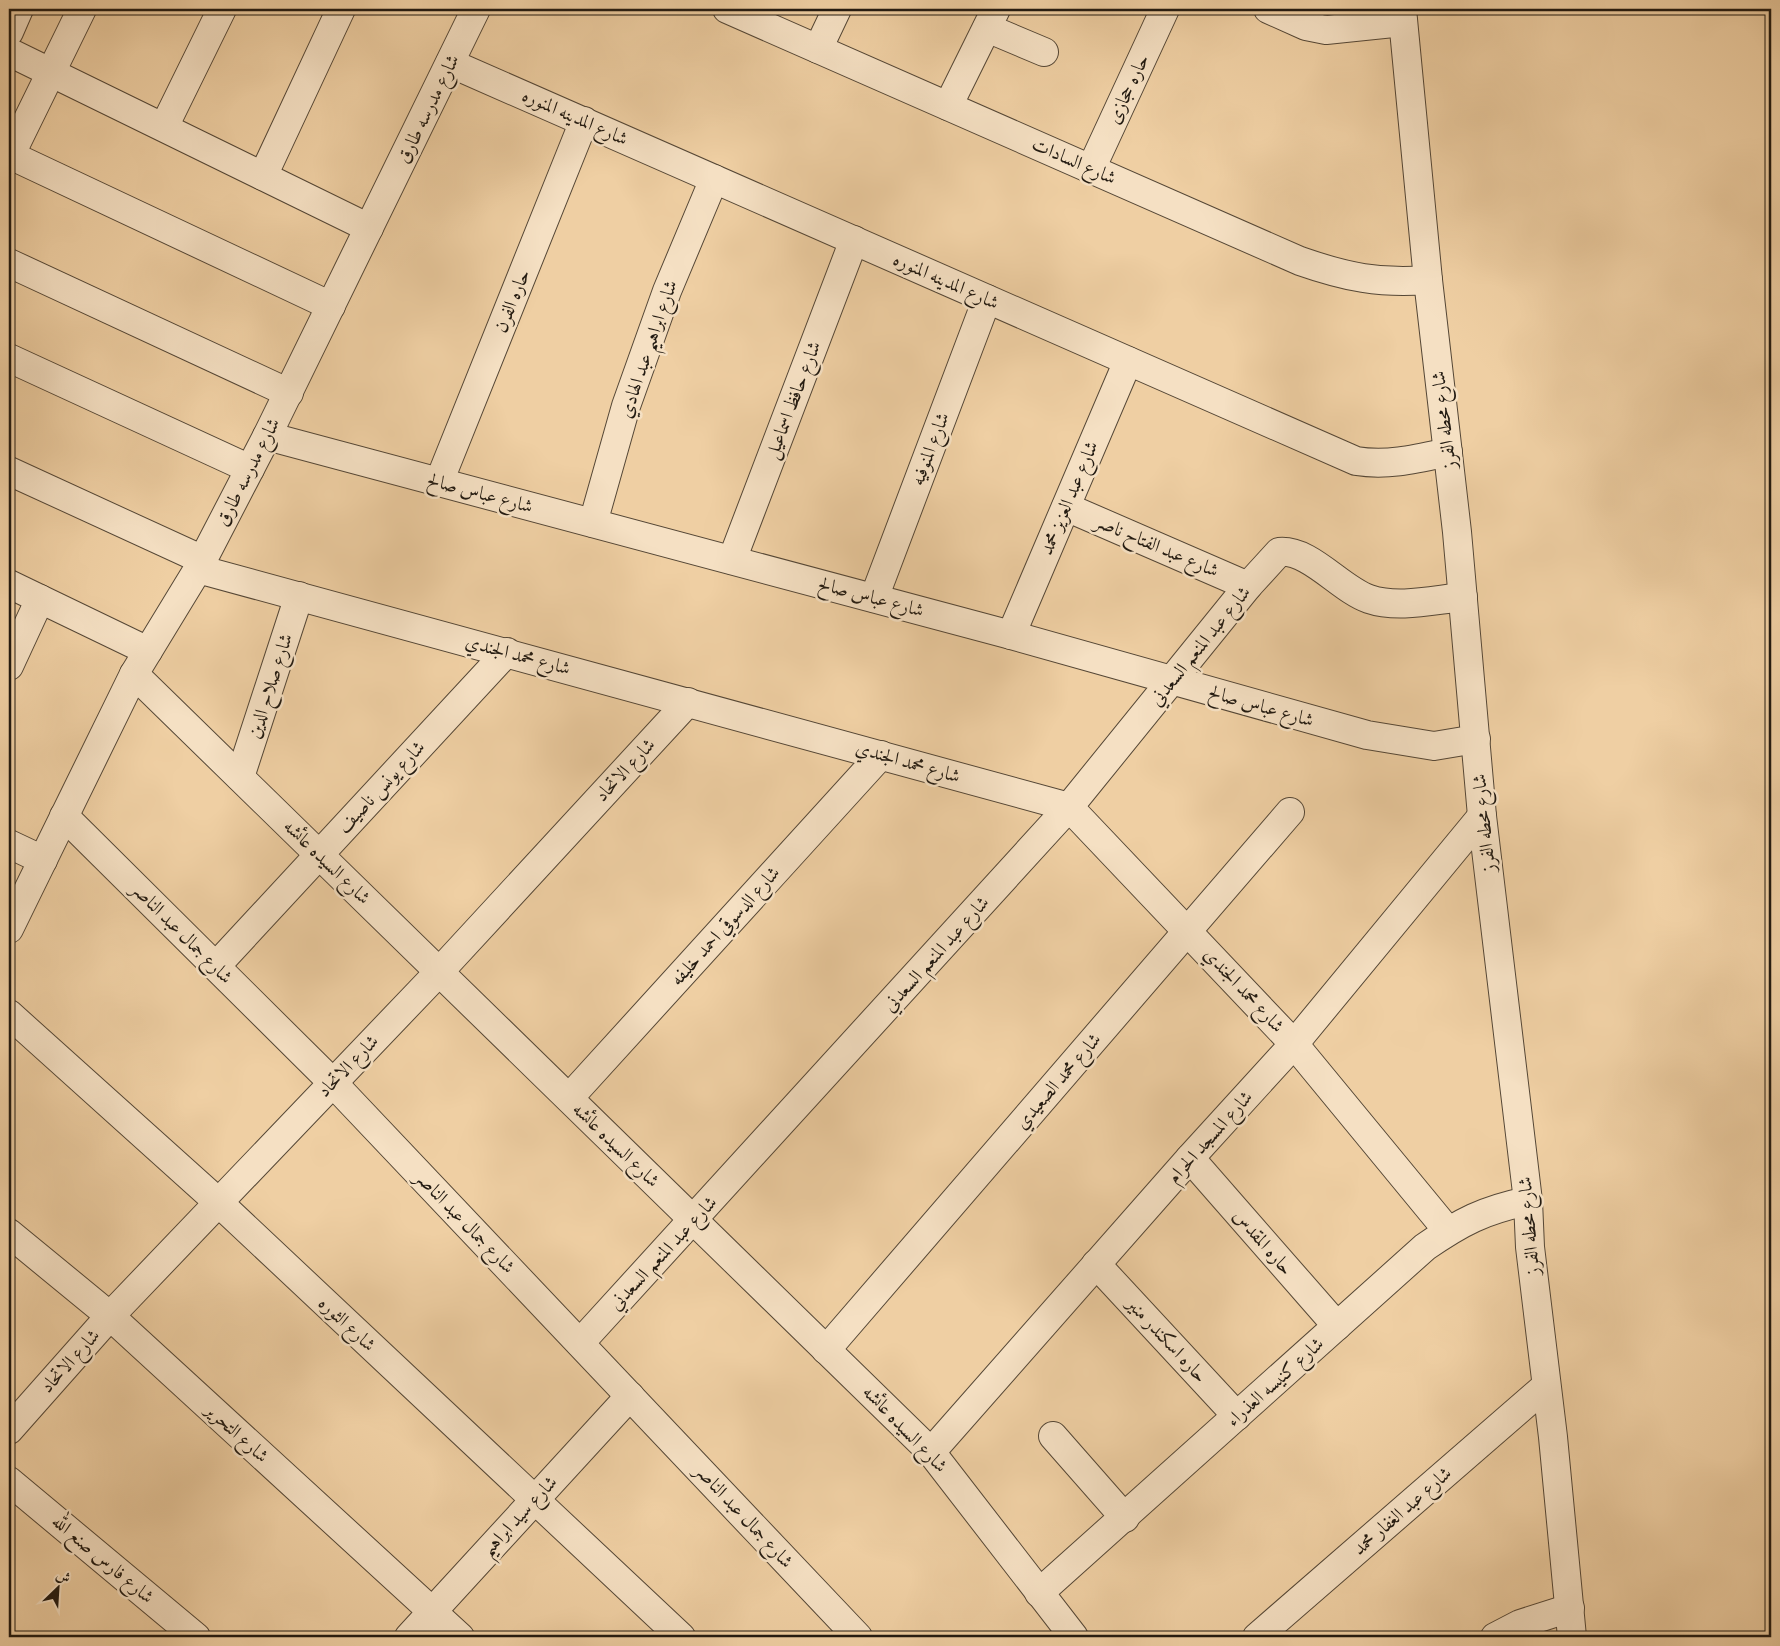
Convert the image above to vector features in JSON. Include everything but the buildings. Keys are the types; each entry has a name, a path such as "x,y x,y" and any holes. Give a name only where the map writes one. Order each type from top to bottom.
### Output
{"street":[{"path":"9,32 19,9"},
{"path":"82,9 9,156 331,306"},
{"path":"164,127 222,9"},
{"path":"263,176 342,9"},
{"name":"شارع مدرسه طارق","path":"9,929 141,663 200,565 289,393 476,9"},
{"name":"شارع السادات","path":"727,9 1300,261 1333,273 1362,280 1395,282 1428,280"},
{"path":"818,49 837,9"},
{"name":"حاره حجازى","path":"1091,169 1165,9"},
{"path":"1268,9 1306,26 1326,30 1402,15"},
{"name":"شارع محطه الفرز","path":"1402,15 1428,280 1463,596 1482,816 1528,1201 1530,1247 1572,1637"},
{"path":"948,106 992,18 1044,52"},
{"path":"9,52 369,228"},
{"name":"شارع المدينه المنوره","path":"450,63 1356,461 1377,464 1401,463 1448,452"},
{"name":"حاره الفرن","path":"439,482 584,121"},
{"name":"شارع ابراهيم عبد الهادي","path":"593,523 626,406 667,290 714,178"},
{"name":"شارع حافظ اسماعيل","path":"732,560 854,240"},
{"path":"9,263 289,393"},
{"name":"شارع المنوفيه","path":"874,598 987,299"},
{"path":"9,358 250,469"},
{"name":"شارع عبد العزيز محمد","path":"1011,635 1128,361"},
{"name":"شارع عباس صالح","path":"267,436 1011,635 1367,736 1434,746 1476,739"},
{"name":"شارع محمد الجندي","path":"9,470 200,565 299,596 1069,807 1188,930 1294,1044 1448,1231"},
{"name":"شارع عبد الفتاح ناصر","path":"1066,507 1248,586"},
{"name":"شارع عبد المنعم السعدني","path":"580,1344 1069,807 1248,586 1279,552 1294,553 1360,595 1379,602 1391,604 1463,596"},
{"name":"شارع السيده عائشه","path":"9,584 40,600 141,663 240,777 931,1452 1074,1637"},
{"name":"شارع صلاح الدين","path":"240,777 299,596"},
{"path":"9,666 40,600"},
{"name":"شارع يونس ناصيف","path":"216,966 507,652"},
{"name":"شارع الاتحاد","path":"9,1430 110,1316 439,972 688,702"},
{"name":"شارع الدسوقي احمد خليفه","path":"568,1098 881,755"},
{"name":"شارع محمد الصعيدي","path":"826,1350 1290,812"},
{"name":"شارع جمال عبد الناصر","path":"64,816 332,1082 858,1637"},
{"name":"شارع المسجد الحرام","path":"931,1452 1190,1158 1294,1044 1482,816"},
{"path":"9,844 43,860"},
{"name":"شارع الثوره","path":"9,1014 218,1202 681,1637"},
{"name":"حاره المقدس","path":"1190,1158 1337,1326"},
{"name":"شارع كنيسه العذراء","path":"1039,1593 1425,1247 1448,1231 1495,1208 1528,1201"},
{"name":"شارع التحرير","path":"9,1233 110,1316 460,1637"},
{"name":"حاره اسكندر منير","path":"1096,1264 1237,1416"},
{"name":"شارع عبد الغفار محمد","path":"1257,1637 1546,1386"},
{"name":"شارع سيد ابراهيم","path":"409,1637 630,1396"},
{"path":"1053,1436 1124,1518"},
{"name":"شارع فارس صنع الله","path":"9,1481 196,1637"},
{"path":"1495,1637 1520,1624 1570,1608"}]}
